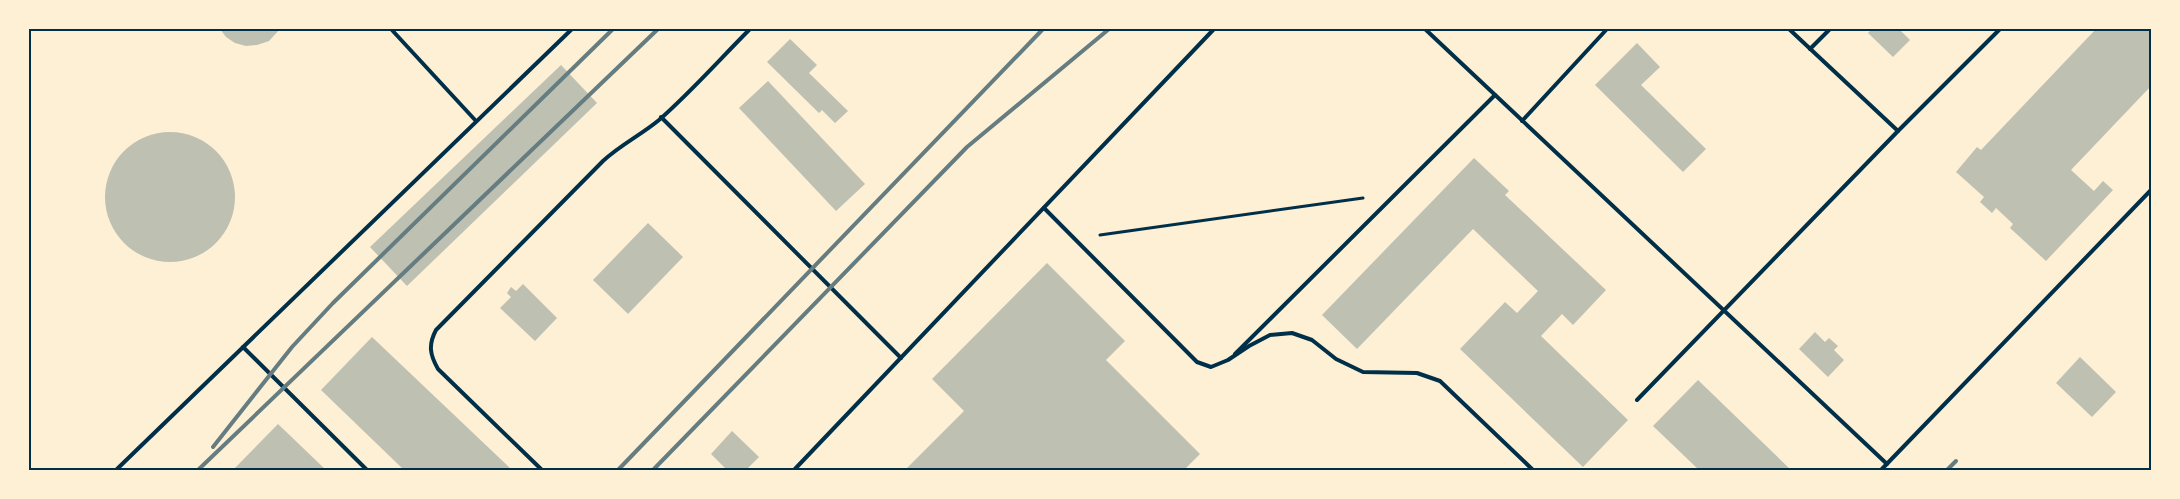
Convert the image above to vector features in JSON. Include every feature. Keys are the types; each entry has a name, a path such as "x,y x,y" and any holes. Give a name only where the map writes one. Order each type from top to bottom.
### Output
{"lane":[{"path":"391,29 476,121"},
{"path":"116,470 572,29"},
{"path":"542,470 438,369 432,359 431,340 436,330 603,161 618,147 644,132 661,117 750,29"},
{"path":"794,470 1214,29"},
{"path":"1425,29 1723,312 1887,464"},
{"path":"1522,120 1607,29"},
{"path":"1789,29 1898,131"},
{"path":"1810,49 1830,29"},
{"path":"1637,400 1898,131 2000,29"},
{"path":"1228,360 1495,95"},
{"path":"661,117 901,358"},
{"path":"1881,470 2151,190"},
{"path":"1044,208 1197,362 1211,367 1228,360 1270,335 1292,333 1312,340 1336,359 1363,372 1417,373 1440,381 1533,470"},
{"path":"243,347 367,470"}],"path":[{"path":"1074,239 1396,193"}],"building":[{"path":"220,29 280,29 269,41 246,46 235,43 226,37"},
{"path":"1872,29 1899,29 1910,40 1893,57 1868,33"},
{"path":"2096,29 2151,29 2151,86 2071,170 2094,191 2103,181 2113,190 2046,261 2010,228 2013,224 1996,208 1992,213 1980,202 1984,197 1956,172 1977,147 1981,150"},
{"path":"790,39 817,65 809,73 848,111 835,123 822,110 819,113 767,62"},
{"path":"1637,43 1660,67 1641,85 1706,149 1683,172 1595,85"},
{"path":"561,65 597,103 407,286 370,247"},
{"path":"768,81 865,184 836,211 739,108"},
{"path":"170,132 183,133 195,137 216,151 230,172 234,184 234,210 230,222 216,243 195,257 183,261 170,262 157,261 145,257 124,243 110,222 106,210 105,197 106,184 110,172 124,151 145,137 157,133"},
{"path":"1474,158 1509,191 1505,195 1606,290 1573,325 1562,314 1541,336 1628,420 1583,467 1460,349 1505,302 1517,313 1538,291 1473,229 1357,349 1322,315"},
{"path":"648,223 683,257 628,314 593,280"},
{"path":"1047,263 1125,341 1106,360 1200,454 1184,470 905,470 964,411 932,379"},
{"path":"523,284 557,318 535,341 500,308 511,297 507,293 511,287 516,291"},
{"path":"1815,332 1825,342 1829,338 1838,346 1834,350 1844,360 1828,377 1799,349"},
{"path":"372,337 512,470 404,470 321,390"},
{"path":"2080,357 2116,392 2092,417 2056,383"},
{"path":"1698,380 1791,470 1699,470 1653,426"},
{"path":"278,424 326,470 233,470"},
{"path":"732,431 759,457 746,470 727,470 711,454"}],"railway":[{"path":"213,447 292,347 333,303 613,29"},
{"path":"198,470 658,29"},
{"path":"618,470 1043,29"},
{"path":"653,470 967,147 1109,29"},
{"path":"1947,470 1956,461"}]}
